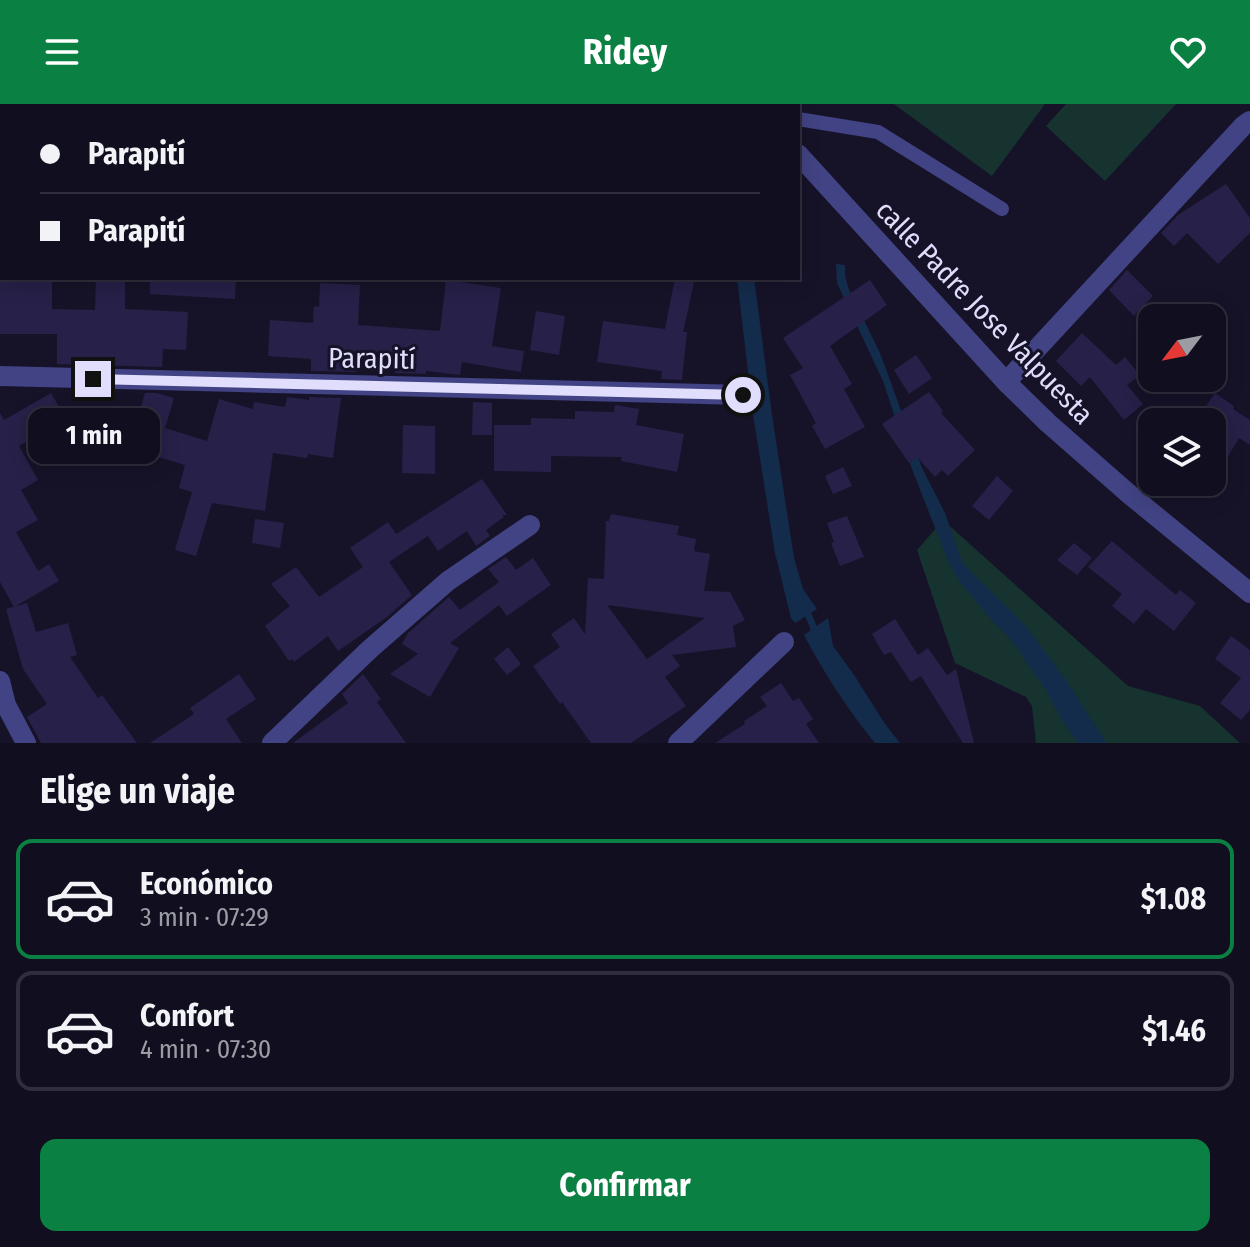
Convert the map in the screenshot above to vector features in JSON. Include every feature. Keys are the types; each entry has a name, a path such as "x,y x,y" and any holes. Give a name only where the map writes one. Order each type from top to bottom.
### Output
{"street":[{"path":"1006,382 1250,121"},
{"name":"calle Padre Jose Valpuesta","path":"800,156 1006,382 1048,423 1250,593"},
{"name":"Parapití","path":"0,376 743,395"},
{"path":"272,743 370,649 448,581 530,525"},
{"path":"678,743 784,642"},
{"path":"0,681 6,705 26,743"}],"lane":[{"path":"800,119 878,132 1002,209"}],"green space":[{"path":"894,104 1045,104 992,176"},
{"path":"1066,104 1176,104 1105,181 1046,126"},
{"path":"943,520 1128,686 1200,706 1240,743 1036,743 1032,706 1026,697 955,663 917,550"}],"water":[{"path":"836,264 845,265 849,290 880,353 922,468 945,513 963,564 1025,625 1107,743 1078,743 1010,638 960,582 948,561 912,469 883,381 837,283"},
{"path":"737,280 754,280 794,558 803,589 817,609 795,623 791,618 775,553 753,414"},
{"path":"828,618 833,646 900,743 875,743 820,663 804,635"}],"building":[{"path":"1226,184 1250,218 1250,233 1218,264 1187,233 1174,246 1161,233 1178,215"},
{"path":"1127,270 1153,296 1145,304 1138,304 1138,312 1134,316 1109,290"},
{"path":"0,280 52,280 52,309 95,310 96,280 125,280 125,309 188,312 186,350 163,349 162,367 57,364 57,334 0,334"},
{"path":"150,280 236,280 235,299 150,294"},
{"path":"446,280 501,288 492,346 524,351 521,372 462,362 460,375 426,371 426,374 395,373 396,354 357,350 356,372 311,371 311,359 268,356 270,320 313,323 314,306 319,307 320,283 360,285 358,325 440,331"},
{"path":"675,280 695,280 683,332 687,332 682,380 661,379 662,371 597,362 603,321 665,329"},
{"path":"870,280 887,305 830,346 852,384 844,389 865,427 825,449 812,426 816,423 790,375 803,368 783,338"},
{"path":"536,311 565,316 559,355 530,350"},
{"path":"1082,333 1116,365 1125,357 1138,373 1138,377 1127,385 1143,404 1124,420 1090,377 1081,386 1056,361"},
{"path":"916,355 932,378 909,394 894,370"},
{"path":"929,392 943,411 941,413 975,450 948,476 942,470 935,477 917,457 909,463 882,424"},
{"path":"51,393 66,419 19,446 38,480 21,490 38,520 16,532 38,571 49,564 59,581 14,607 0,582 0,413 4,420"},
{"path":"145,393 174,398 165,428 207,441 219,399 253,409 254,402 285,407 287,397 309,400 309,397 341,398 333,458 273,453 265,511 212,503 196,556 175,550 192,492 179,488 185,465 129,448"},
{"path":"1215,393 1234,406 1233,409 1250,420 1250,445 1239,438 1226,460 1226,408 1205,408"},
{"path":"473,402 492,403 492,435 472,435"},
{"path":"615,405 639,409 636,425 684,434 677,472 621,461 622,457 551,456 551,472 494,471 494,425 531,425 531,418 575,419 575,411 614,412"},
{"path":"403,425 435,426 435,474 402,473"},
{"path":"843,467 852,486 833,494 825,476"},
{"path":"997,476 1013,491 989,520 972,506"},
{"path":"482,479 507,515 502,515 504,517 486,530 490,536 476,546 467,531 438,551 428,536 389,562 412,595 387,617 338,651 328,636 294,662 292,659 289,661 265,626 290,606 271,584 296,567 319,597 363,567 350,548 388,522 396,534"},
{"path":"611,514 679,526 677,535 696,539 694,551 710,554 704,591 730,592 745,620 733,626 736,647 672,655 680,666 665,677 686,706 631,743 591,743 533,666 560,647 551,634 574,618 585,634 588,578 604,579 606,521 609,521","holes":["607,605 705,618 647,659"]},
{"path":"847,516 864,557 840,566 827,523"},
{"path":"255,519 284,523 280,548 252,543"},
{"path":"1112,541 1176,595 1180,590 1196,603 1174,631 1146,609 1134,624 1112,606 1122,594 1088,567"},
{"path":"1074,543 1092,558 1077,575 1057,560"},
{"path":"506,557 516,570 533,558 551,585 507,616 499,605 450,643 459,648 430,697 390,674 418,654 402,644 408,633 449,597 460,610 499,582 488,569"},
{"path":"27,603 36,632 68,623 77,655 70,657 98,698 102,695 137,743 41,743 27,717 47,704 23,669 6,609"},
{"path":"895,619 918,655 928,648 947,675 956,669 974,743 963,743 921,676 911,682 891,652 884,655 872,634"},
{"path":"1231,636 1250,650 1250,710 1241,720 1220,703 1241,678 1215,659"},
{"path":"508,647 521,664 507,675 494,659"},
{"path":"239,674 256,699 226,719 242,743 150,743 194,714 190,708"},
{"path":"363,674 381,699 377,702 406,743 293,743 348,703 342,694"},
{"path":"781,683 793,701 799,698 813,719 806,724 819,743 715,743 767,706 760,697"}],"waterway":[{"path":"805,607 817,636"}],"route":[{"path":"93,379 743,395"}]}
